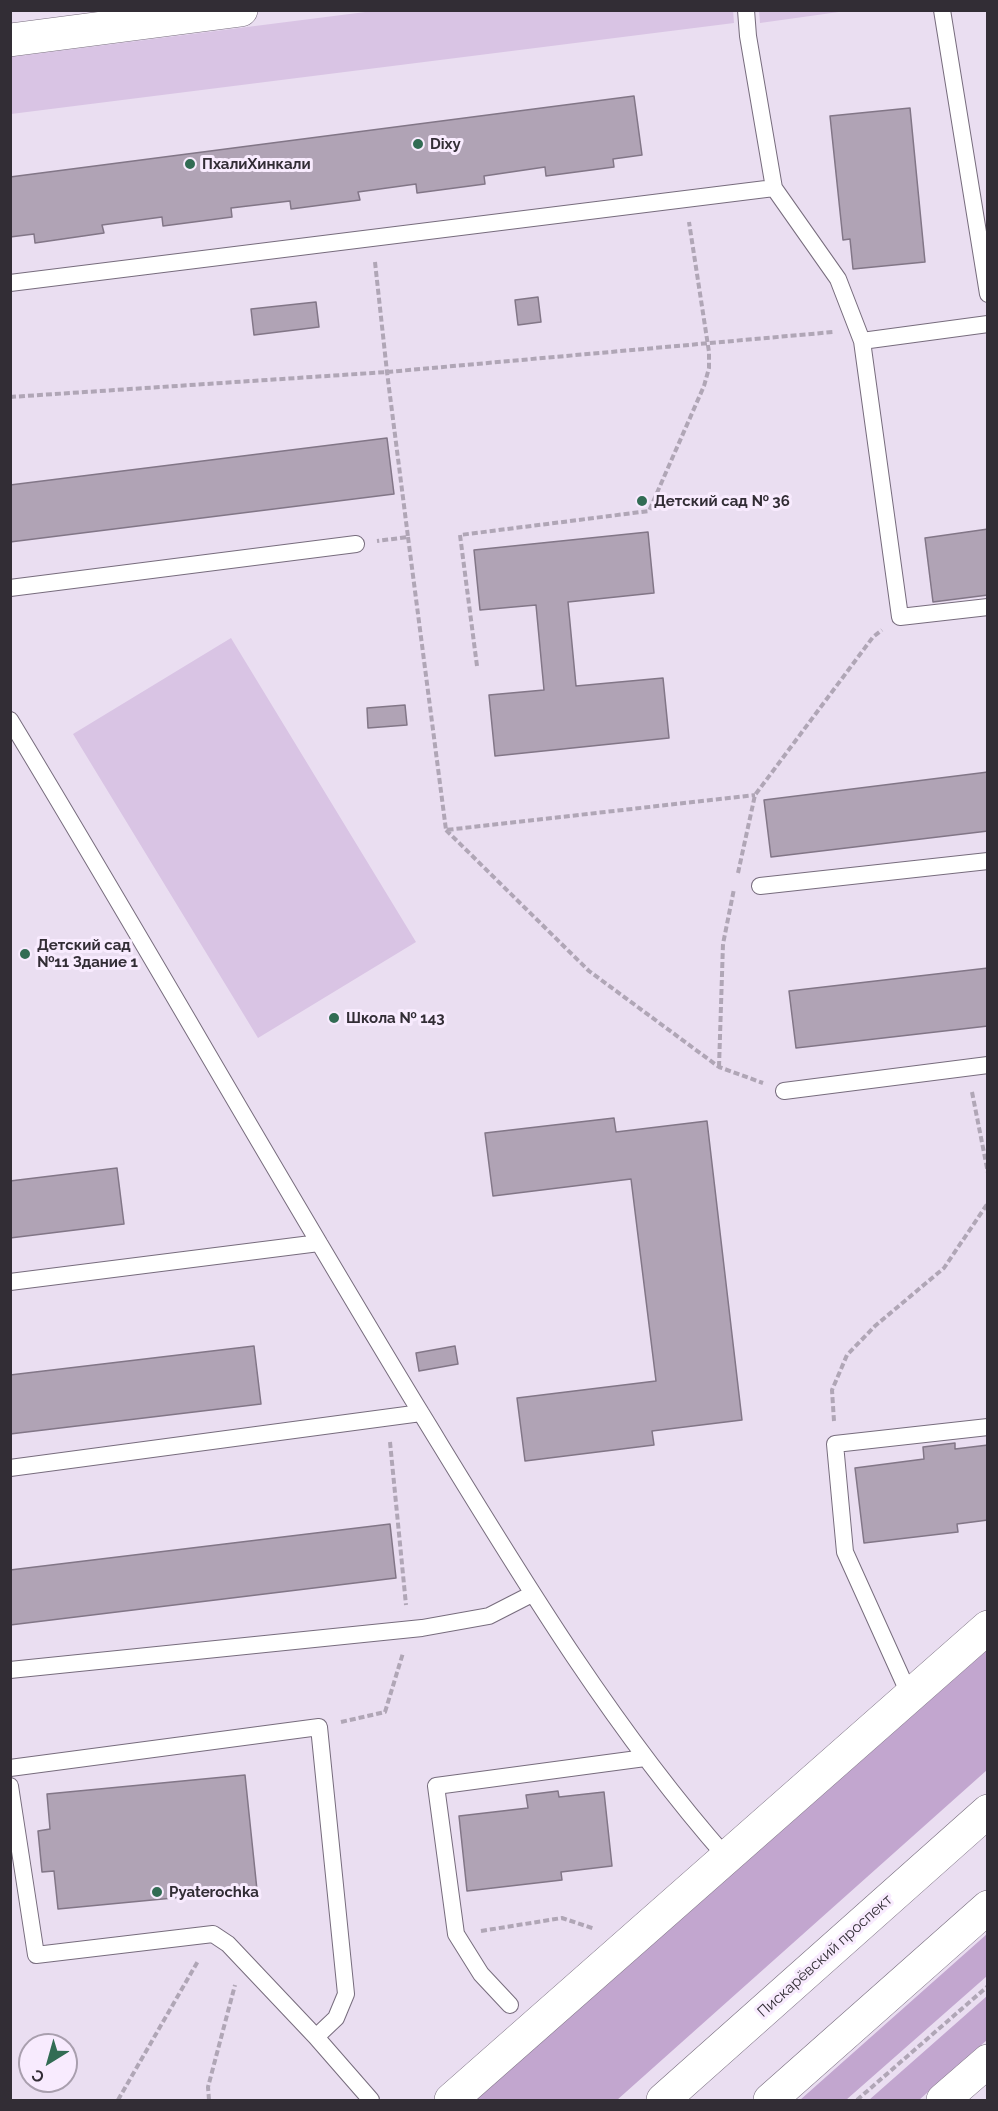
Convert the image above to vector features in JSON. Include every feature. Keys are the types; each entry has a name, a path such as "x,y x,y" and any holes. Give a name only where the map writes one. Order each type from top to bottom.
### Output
{"street":[{"path":"10,39 241,10"},
{"path":"452,2100 987,1627"},
{"name":"Пискарёвский проспект","path":"663,2100 987,1811"},
{"path":"770,2100 987,1907"},
{"path":"942,2100 987,2061"}],"lane":[{"path":"746,10 748,36 774,188 838,279 862,341 900,617 987,607"},
{"path":"942,10 987,294"},
{"path":"10,283 774,188"},
{"path":"862,341 987,324"},
{"path":"10,588 356,543"},
{"path":"10,720 319,1243 532,1594 645,1758 727,1858"},
{"path":"760,886 987,861"},
{"path":"784,1091 987,1065"},
{"path":"10,1282 319,1243"},
{"path":"10,1468 421,1413"},
{"path":"910,1696 844,1552 835,1444 987,1426"},
{"path":"10,1670 409,1629 489,1616 532,1594"},
{"path":"10,1768 319,1727 346,1994 336,2018 316,2037"},
{"path":"510,2005 482,1974 456,1934 436,1786 645,1758"},
{"path":"10,1786 36,1955 213,1934 228,1944 316,2037 371,2100"}],"path":[{"path":"477,666 460,535 649,511 704,386 709,368 708,343 685,198"},
{"path":"373,237 387,372 446,830 589,971 718,1067 784,1091"},
{"path":"10,397 387,372 834,332 862,341"},
{"path":"356,543 408,537"},
{"path":"737,875 754,795 873,636 900,617"},
{"path":"446,830 754,795"},
{"path":"718,1067 723,944 735,887"},
{"path":"967,1067 987,1173"},
{"path":"835,1444 832,1390 847,1355 875,1326 944,1268 987,1203"},
{"path":"319,1727 386,1712 409,1629 387,1418"},
{"path":"456,1934 562,1918 595,1929"},
{"path":"118,2100 213,1934"},
{"path":"209,2100 208,2086 242,1959"},
{"path":"857,2100 987,1986"}],"shaded area":[{"path":"381,10 733,10 734,23 11,114 11,57"},
{"path":"759,10 846,10 846,11 760,23"},
{"path":"231,638 416,942 258,1038 73,734"},
{"path":"987,1650 987,1770 617,2100 476,2100"},
{"path":"987,1934 987,1976 846,2100 800,2100"},
{"path":"987,1996 987,2040 919,2100 869,2100"}],"building":[{"path":"634,96 642,155 613,159 614,167 546,176 545,167 484,176 485,184 417,193 416,184 358,192 360,200 291,209 290,201 231,208 232,217 163,226 162,217 102,225 104,233 35,243 34,234 10,237 10,177"},
{"path":"910,108 925,262 853,269 850,239 843,240 830,116"},
{"path":"538,297 541,322 518,325 515,300"},
{"path":"316,302 319,327 254,335 251,309"},
{"path":"387,438 394,494 10,542 10,485"},
{"path":"988,529 988,595 933,602 925,538"},
{"path":"648,532 654,593 568,602 576,686 663,678 669,738 495,756 489,695 544,690 536,605 480,610 474,550"},
{"path":"405,705 407,725 368,728 367,708"},
{"path":"988,772 988,831 771,857 764,800"},
{"path":"988,968 988,1026 796,1048 789,991"},
{"path":"614,1118 616,1132 707,1121 742,1420 652,1431 654,1445 525,1461 517,1398 656,1381 631,1179 493,1196 485,1133"},
{"path":"117,1168 124,1224 10,1238 10,1181"},
{"path":"254,1346 261,1404 10,1434 10,1375"},
{"path":"455,1346 458,1364 419,1371 416,1353"},
{"path":"955,1443 955,1449 988,1445 988,1520 957,1524 958,1532 864,1543 855,1468 924,1459 923,1447"},
{"path":"390,1524 396,1578 10,1625 10,1570"},
{"path":"245,1775 257,1890 58,1909 54,1871 42,1872 38,1831 50,1829 47,1794"},
{"path":"558,1791 559,1797 604,1792 612,1866 561,1872 562,1880 467,1891 459,1816 528,1808 526,1795"}],"place":[{"name":"Dixy","path":"418,144"},
{"name":"ПхалиХинкали","path":"190,164"},
{"name":"Детский сад № 36","path":"642,501"},
{"name":"Детский сад №11 Здание 1","path":"25,954"},
{"name":"Школа № 143","path":"334,1018"},
{"name":"Pyaterochka","path":"157,1892"}]}
